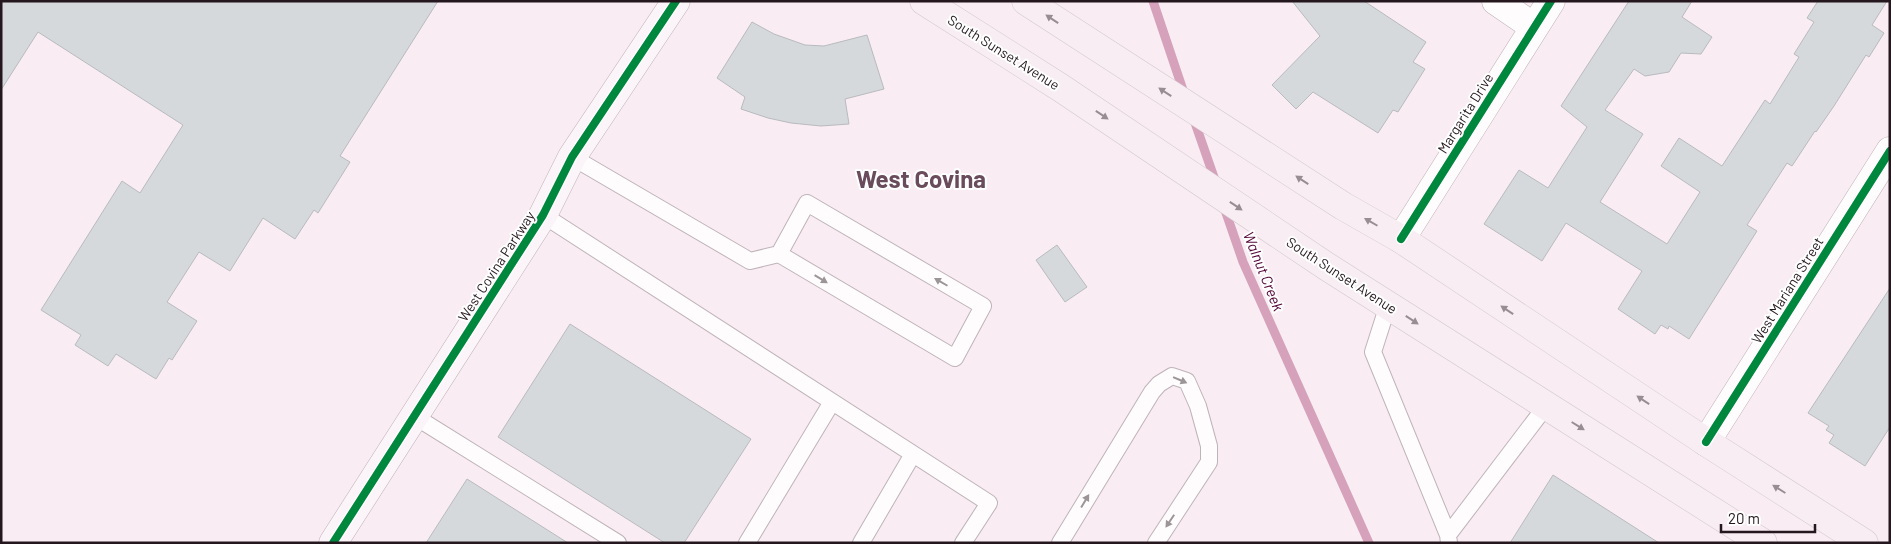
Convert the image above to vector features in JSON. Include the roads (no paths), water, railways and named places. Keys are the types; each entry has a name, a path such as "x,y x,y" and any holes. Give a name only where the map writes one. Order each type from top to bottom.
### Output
{"main road":[{"name":"South Sunset Avenue","path":"924,1 1061,88 1326,266 1763,543"},
{"path":"1026,1 1343,206 1401,239 1706,442 1864,543"}],"street":[{"name":"West Covina Parkway","path":"334,543 543,215 572,157 676,1"},
{"path":"1496,1 1534,27"},
{"name":"Margarita Drive","path":"1401,239 1551,1"},
{"name":"West Mariana Street","path":"1706,442 1890,151"}],"lane":[{"path":"572,157 750,261 779,254 955,358 984,306 807,203 779,254"},
{"path":"543,215 989,503 963,543"},
{"path":"1388,305 1373,352 1448,539"},
{"path":"1060,543 1152,392 1172,376 1187,381 1198,406 1209,446 1209,462 1156,543"},
{"path":"747,543 832,402"},
{"path":"1448,539 1546,406"},
{"path":"414,416 618,543"},
{"path":"861,543 913,454"}],"waterway":[{"name":"Walnut Creek","path":"1153,1 1185,96"},
{"name":"Walnut Creek","path":"1193,117 1216,183"},
{"name":"Walnut Creek","path":"1224,207 1243,262 1369,543"}],"district":[{"name":"West Covina","path":"921,178"}]}
